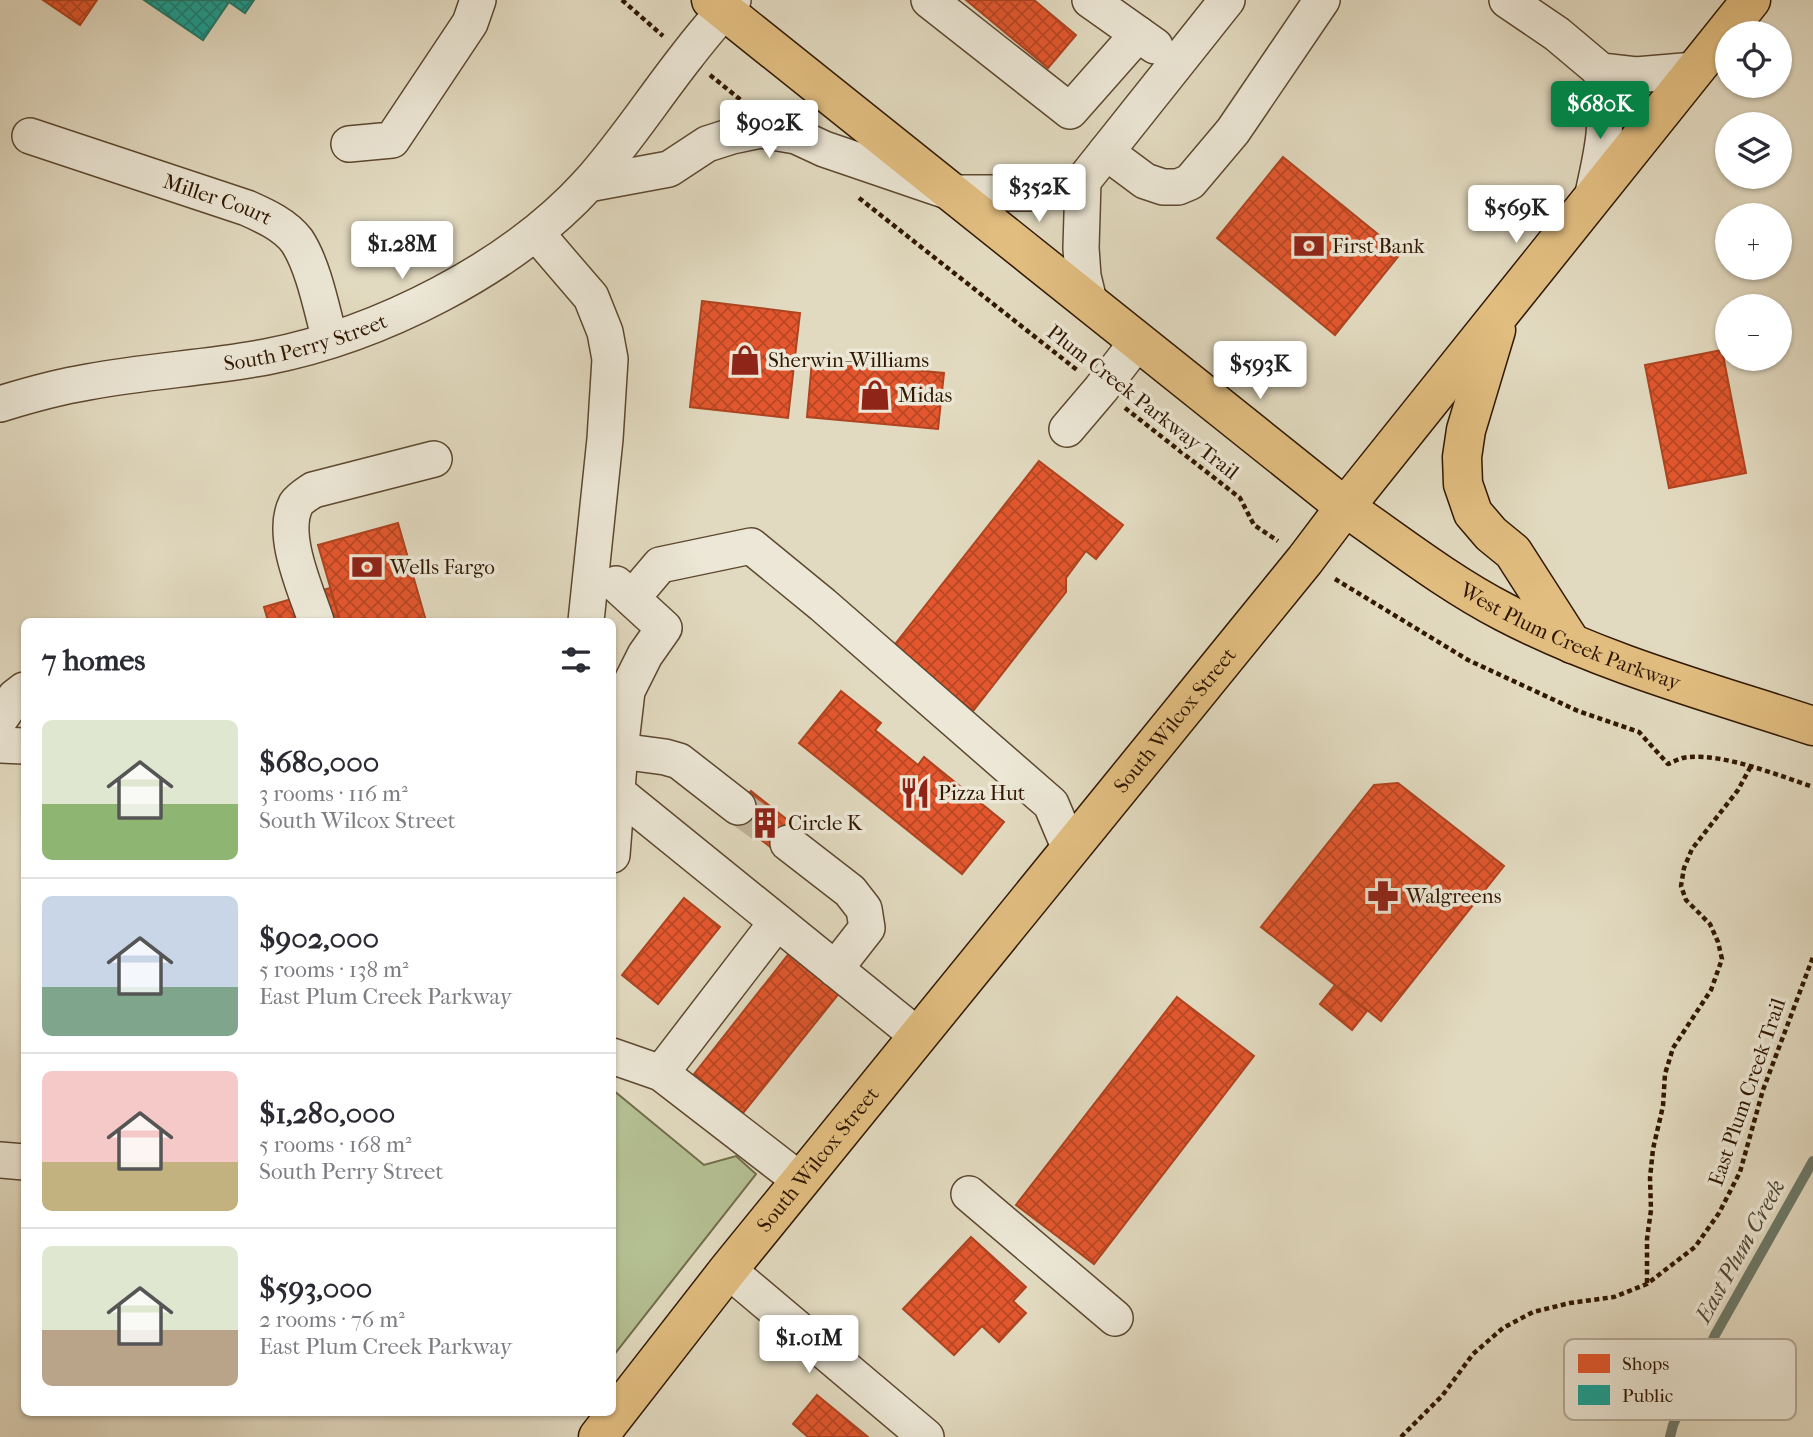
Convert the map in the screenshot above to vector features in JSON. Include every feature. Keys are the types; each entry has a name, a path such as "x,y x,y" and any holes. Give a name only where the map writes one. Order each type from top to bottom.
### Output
{"main road":[{"name":"South Wilcox Street","path":"616,1406 1305,560 1751,0"},
{"name":"West Plum Creek Parkway","path":"723,4 953,193 1345,507 1446,577 1503,611 1572,645 1813,726"},
{"path":"1502,311 1466,430 1462,457 1463,484 1474,513 1491,534 1513,552 1572,645"}],"street":[{"path":"349,144 392,139 470,23 478,0"},
{"path":"929,0 1070,111 1138,34"},
{"path":"1090,0 1177,62"},
{"path":"588,184 669,169 707,144 761,130 796,136 824,149 953,193 1031,193 1083,181 1227,0"},
{"path":"1106,152 1145,181 1163,187 1178,187 1190,182 1233,131 1322,0"},
{"path":"1507,0 1557,34 1601,71 1636,75 1695,70"},
{"name":"South Perry Street","path":"0,404 87,382 268,356 330,340 391,317 480,272 536,233 588,184 614,153 723,4"},
{"path":"1592,198 1606,120 1601,71"},
{"name":"Miller Court","path":"30,136 247,208 275,221 296,240 308,263 330,340"},
{"path":"1083,181 1081,248 1088,301"},
{"path":"536,233 591,297 605,332 610,359 605,439 586,618"},
{"path":"1067,429 1138,341"},
{"path":"315,618 294,554 291,523 297,502 313,490 434,459"},
{"path":"632,598 660,565 751,546 823,605 1051,804 1070,849"},
{"path":"592,563 664,628 645,655 627,691 616,805"},
{"path":"0,719 21,692"},
{"path":"0,745 21,746"},
{"path":"620,751 679,761 738,807"},
{"path":"617,792 919,1036"},
{"path":"788,844 850,891 864,909 867,928 835,969"},
{"path":"661,1073 777,922"},
{"path":"616,1057 661,1073 801,1181"},
{"path":"0,1160 21,1161"},
{"path":"969,1194 1115,1318"},
{"path":"728,1270 926,1437"}],"path":[{"path":"622,0 758,114 761,130"},
{"name":"Plum Creek Parkway Trail","path":"858,197 1240,498 1254,525 1377,606 1468,660 1578,711 1639,732 1668,764 1686,757 1707,757 1751,766 1813,787"},
{"path":"1647,1284 1650,1178 1653,1149 1663,1106 1665,1074 1673,1048 1711,990 1722,959 1710,924 1686,900 1681,886 1684,868 1692,849 1738,790 1751,766"},
{"name":"East Plum Creek Trail","path":"1401,1437 1442,1396 1473,1354 1503,1328 1533,1312 1570,1303 1614,1297 1647,1284 1695,1247 1719,1213 1740,1172 1763,1090 1813,957"}],"green space":[{"path":"616,1092 704,1165 736,1156 756,1174 616,1352"}],"building: Shops":[{"path":"43,0 97,0 80,25"},
{"path":"966,0 1034,0 1076,35 1048,68"},
{"name":"First Bank","path":"1283,157 1401,253 1335,335 1217,238"},
{"name":"Sherwin-Williams","path":"702,301 800,313 788,418 690,407"},
{"path":"1715,351 1715,371 1726,371 1746,473 1669,488 1645,365"},
{"name":"Midas","path":"812,361 944,373 938,429 807,417"},
{"path":"1039,461 1123,525 1096,559 1086,551 1066,578 1066,592 973,711 892,648"},
{"name":"Wells Fargo","path":"398,523 425,618 339,618 318,545"},
{"path":"330,588 339,618 267,618 264,607"},
{"name":"Pizza Hut","path":"841,691 881,723 875,730 918,765 924,757 1004,822 962,874 799,743"},
{"name":"Walgreens","path":"1398,783 1504,866 1381,1021 1261,927 1374,785"},
{"name":"Circle K","path":"751,791 800,830 779,854 731,816"},
{"path":"684,898 720,927 658,1004 622,975"},
{"path":"791,951 841,991 743,1113 694,1074"},
{"path":"1335,985 1367,1011 1352,1030 1320,1004"},
{"path":"1177,997 1254,1056 1094,1264 1016,1205"},
{"path":"971,1237 1026,1287 1013,1301 1026,1313 999,1342 982,1326 954,1355 903,1309"},
{"path":"817,1395 868,1437 808,1437 793,1424"}],"building: Public":[{"path":"144,0 254,0 245,13 229,2 203,40"}],"waterway":[{"name":"East Plum Creek","path":"1713,1339 1813,1161"},
{"name":"East Plum Creek","path":"1670,1437 1675,1420"}],"tunnel":[{"path":"738,807 788,843"}],"place":[{"name":"First Bank","path":"1309,246"},
{"name":"Sherwin-Williams","path":"745,360"},
{"name":"Midas","path":"875,395"},
{"name":"Wells Fargo","path":"367,567"},
{"name":"Pizza Hut","path":"915,793"},
{"name":"Circle K","path":"765,823"},
{"name":"Walgreens","path":"1383,896"}]}
